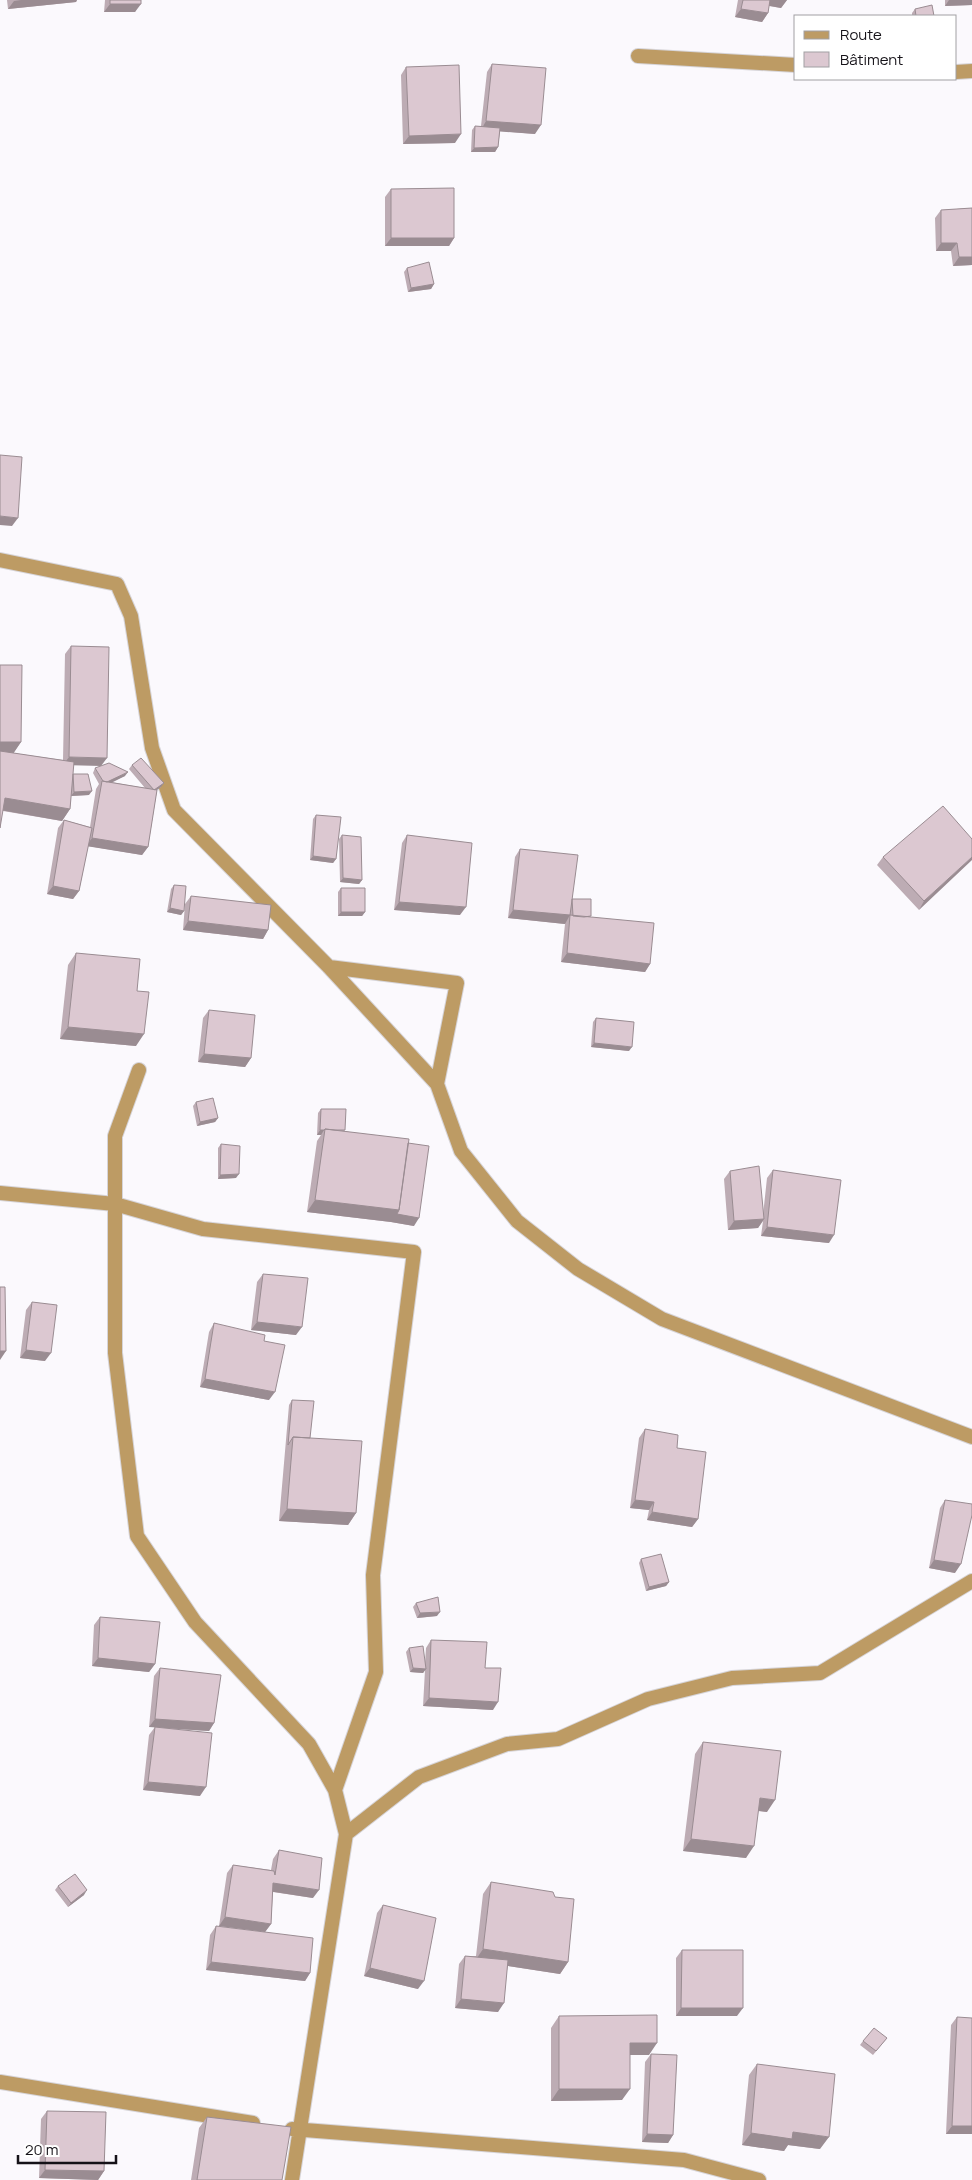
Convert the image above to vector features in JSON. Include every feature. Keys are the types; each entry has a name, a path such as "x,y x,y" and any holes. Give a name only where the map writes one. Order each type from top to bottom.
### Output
{"street":[{"path":"638,56 794,65"},
{"path":"957,72 972,72"},
{"path":"0,560 117,584 131,616 152,748 174,810 329,967 437,1084 461,1151 516,1222 578,1269 662,1319 972,1438"},
{"path":"329,967 456,983 437,1084"},
{"path":"139,1070 115,1136 115,1353 137,1536 195,1622 309,1744 335,1790 346,1834 292,2180"},
{"path":"0,1193 115,1204 203,1229 414,1252 373,1576 376,1672 335,1790"},
{"path":"346,1834 419,1777 507,1744 558,1739 648,1699 732,1678 820,1672 972,1581"},
{"path":"0,2082 300,2131 684,2160 759,2180"}],"building":[{"path":"110,0 141,0 141,4 110,4"},
{"path":"743,0 770,0 768,13 741,9"},
{"path":"932,5 934,15 916,15 915,9"},
{"path":"492,64 546,68 541,125 486,121"},
{"path":"459,65 461,134 409,136 406,67"},
{"path":"475,126 500,128 498,147 474,148"},
{"path":"454,188 454,238 391,238 391,189"},
{"path":"972,208 972,257 959,257 957,243 941,243 941,210"},
{"path":"429,262 434,284 411,288 407,268"},
{"path":"0,455 22,457 18,518 0,516"},
{"path":"71,646 109,647 107,758 69,757"},
{"path":"0,665 22,665 21,742 0,742"},
{"path":"0,751 74,762 70,809 5,798 0,828"},
{"path":"141,758 164,783 154,790 132,765"},
{"path":"109,763 128,772 107,782 103,781 95,768"},
{"path":"73,774 88,774 92,791 74,792"},
{"path":"102,781 157,790 148,847 92,838"},
{"path":"943,806 972,839 972,857 924,901 883,857"},
{"path":"316,815 341,817 336,859 313,856"},
{"path":"64,820 92,828 79,891 53,886"},
{"path":"342,835 361,837 362,880 343,878"},
{"path":"407,835 472,843 466,907 399,902"},
{"path":"520,849 578,855 570,915 513,910"},
{"path":"174,885 186,886 184,911 170,908"},
{"path":"341,888 365,888 365,912 341,912"},
{"path":"191,896 271,905 268,930 188,921"},
{"path":"572,899 591,899 591,916 573,916"},
{"path":"570,915 654,923 650,964 567,953"},
{"path":"76,953 140,959 137,991 149,992 144,1034 68,1027"},
{"path":"209,1010 255,1015 251,1058 204,1054"},
{"path":"596,1018 634,1022 632,1047 594,1043"},
{"path":"213,1098 218,1118 200,1122 196,1102"},
{"path":"321,1109 346,1109 345,1130 320,1130"},
{"path":"325,1129 409,1139 399,1210 315,1200"},
{"path":"408,1143 429,1146 419,1218 397,1214"},
{"path":"221,1144 240,1146 239,1174 220,1175"},
{"path":"759,1166 764,1219 734,1221 730,1171"},
{"path":"773,1170 841,1180 834,1235 767,1227"},
{"path":"263,1274 308,1278 302,1327 257,1322"},
{"path":"0,1287 5,1287 6,1351 0,1351"},
{"path":"32,1302 57,1305 51,1353 26,1350"},
{"path":"214,1323 265,1335 264,1341 285,1345 275,1392 205,1379"},
{"path":"292,1400 314,1401 310,1438 293,1437 288,1445"},
{"path":"645,1429 678,1435 677,1448 706,1452 698,1519 652,1512 654,1502 635,1500"},
{"path":"293,1437 362,1441 356,1513 287,1509"},
{"path":"945,1500 972,1504 972,1515 961,1564 934,1560"},
{"path":"661,1554 669,1582 649,1587 641,1559"},
{"path":"438,1597 440,1612 420,1613 416,1603"},
{"path":"100,1617 160,1622 155,1664 98,1658"},
{"path":"431,1640 487,1642 485,1668 501,1668 498,1702 429,1698"},
{"path":"423,1646 426,1669 413,1668 409,1648"},
{"path":"160,1668 221,1675 214,1723 155,1719"},
{"path":"155,1727 212,1733 206,1787 148,1782"},
{"path":"703,1742 781,1751 775,1800 760,1798 754,1846 691,1839"},
{"path":"279,1850 322,1858 319,1890 273,1883 271,1924 225,1917 233,1865 274,1871 275,1875"},
{"path":"75,1874 87,1890 71,1903 58,1886"},
{"path":"491,1882 553,1892 555,1897 574,1899 568,1962 483,1949"},
{"path":"383,1905 436,1918 424,1981 370,1968"},
{"path":"216,1926 313,1938 310,1973 211,1962"},
{"path":"682,1950 743,1950 743,2008 681,2008"},
{"path":"465,1956 508,1960 504,2003 461,1999"},
{"path":"657,2015 657,2043 630,2043 630,2089 559,2089 559,2016"},
{"path":"957,2017 972,2018 972,2126 952,2126"},
{"path":"874,2028 887,2038 876,2051 863,2041"},
{"path":"651,2054 677,2055 673,2135 647,2134"},
{"path":"757,2064 835,2074 829,2137 793,2132 792,2139 751,2133"},
{"path":"47,2111 106,2112 104,2171 45,2170"},
{"path":"207,2117 291,2127 282,2180 197,2180"}]}
